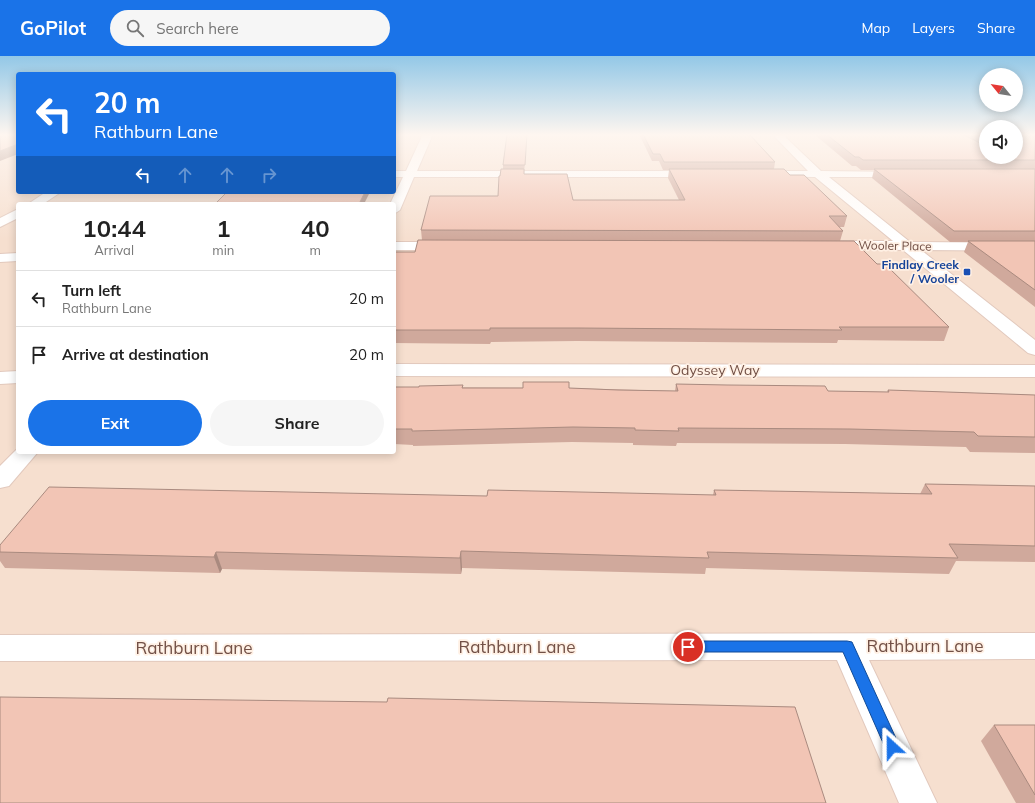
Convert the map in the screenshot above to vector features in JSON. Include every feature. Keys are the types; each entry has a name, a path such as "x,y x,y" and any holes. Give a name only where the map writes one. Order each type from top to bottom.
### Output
{"street":[{"path":"396,205 411,169"},
{"path":"813,169 1035,349"},
{"path":"396,174 712,174"},
{"path":"751,174 911,174"},
{"path":"38,202 52,194"},
{"path":"0,223 16,214"},
{"name":"Wooler Place","path":"814,245 1035,247"},
{"path":"396,246 457,246"},
{"path":"0,258 16,257"},
{"name":"Odyssey Way","path":"396,370 1035,370"},
{"path":"0,378 16,377"},
{"path":"0,480 24,454"},
{"path":"847,646 918,803"},
{"name":"Rathburn Lane","path":"0,648 1035,646"}],"shaded area":[{"path":"0,169 16,169 16,194 396,194 396,169 1035,169 1035,803 0,803"}],"building":[{"path":"501,169 524,169 524,174 567,174 573,200 685,200 669,169 784,169 790,175 804,175 847,216 829,216 843,231 421,230 430,196 498,196 499,176"},
{"path":"874,169 1035,169 1035,231 954,231"},
{"path":"225,194 364,194 360,202 217,202"},
{"path":"418,240 854,241 877,264 885,264 949,327 839,327 842,330 490,328 490,330 396,330 396,252 415,252"},
{"path":"968,241 1035,241 1035,290"},
{"path":"523,382 569,382 569,388 618,390 678,391 676,384 825,386 828,391 889,392 888,390 1035,395 1035,437 978,436 974,432 850,429 678,428 679,431 635,430 635,428 573,427 412,431 412,429 396,429 396,387 463,385 462,388 523,388"},
{"path":"925,484 1035,486 1035,546 949,544 958,558 707,552 709,558 461,551 460,558 216,552 214,557 0,552 0,545 49,487 487,496 488,490 716,495 714,490 932,494"},
{"path":"0,697 387,702 388,698 795,707 826,803 0,803"},
{"path":"994,725 1035,725 1035,795"}],"place":[{"name":"Findlay Creek / Wooler","path":"967,272"}],"route":[{"path":"688,647 847,646 892,747"}]}
